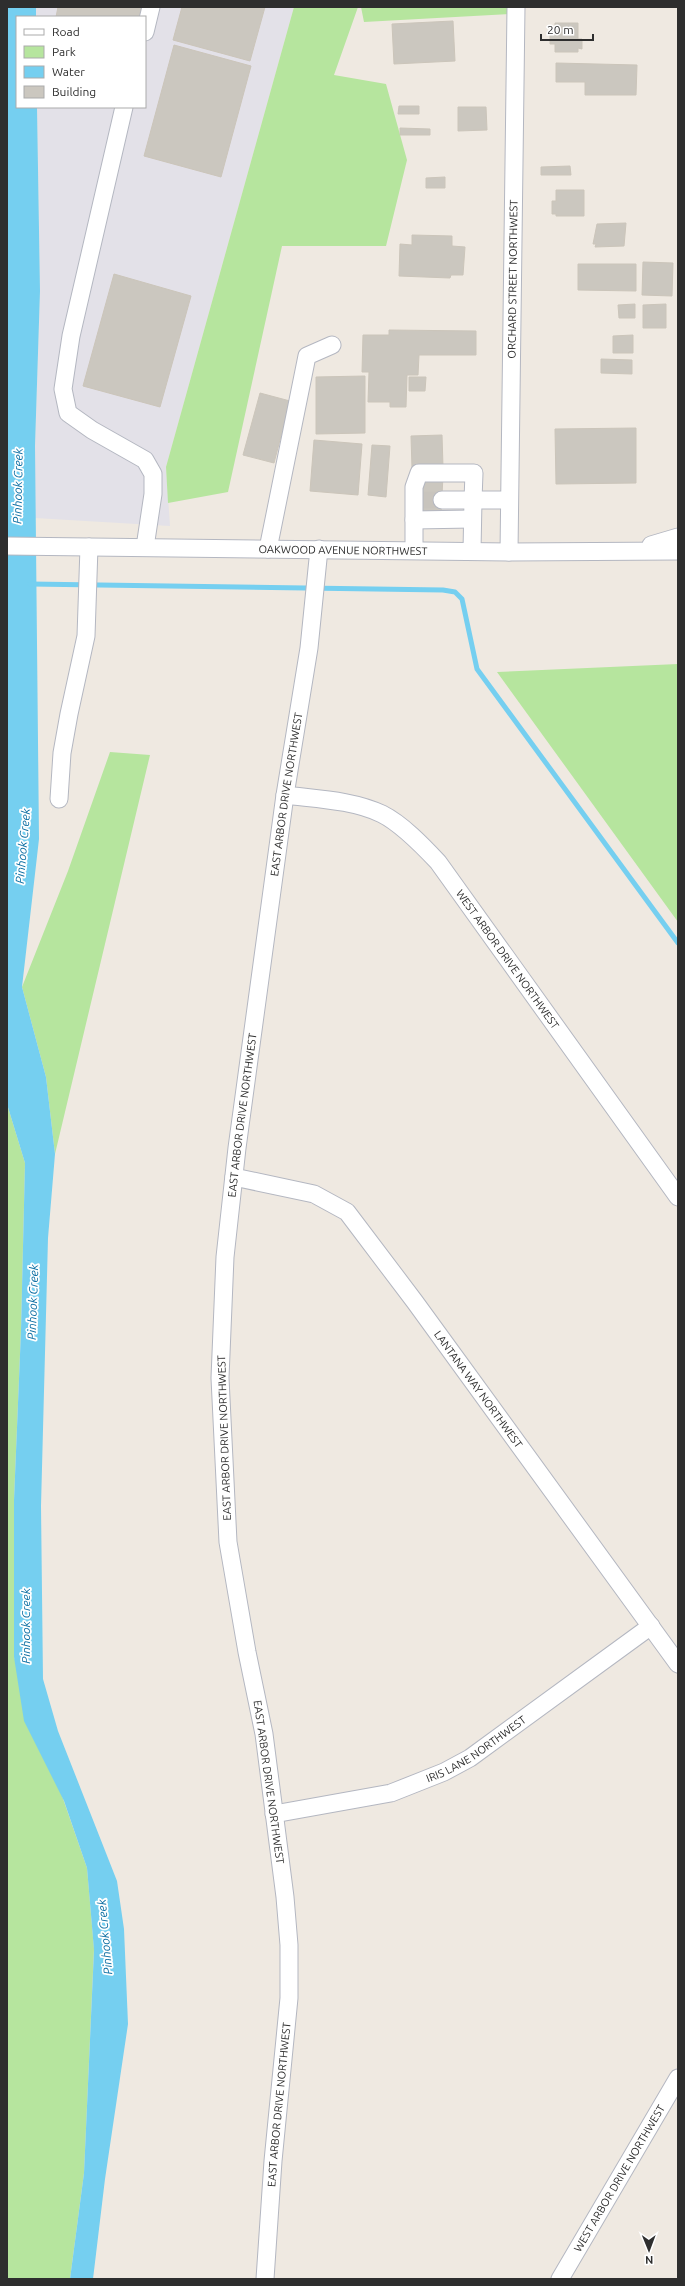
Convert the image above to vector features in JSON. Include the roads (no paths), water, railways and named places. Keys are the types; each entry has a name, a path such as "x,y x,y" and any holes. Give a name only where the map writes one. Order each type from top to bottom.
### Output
{"street":[{"path":"146,28 151,7"},
{"name":"ORCHARD STREET NORTHWEST","path":"509,552 516,7"},
{"path":"124,108 71,336 63,389 68,413 92,430 119,443 145,460 153,474 151,516 145,547"},
{"path":"268,549 307,356 332,345"},
{"path":"414,550 414,520 419,500 414,488 419,473 474,473 472,551"},
{"path":"442,500 509,500"},
{"path":"414,520 472,519"},
{"path":"623,551 678,538"},
{"name":"OAKWOOD AVENUE NORTHWEST","path":"7,546 509,552 678,551"},
{"path":"59,799 62,754 86,636 89,599 89,547"},
{"name":"EAST ARBOR DRIVE NORTHWEST","path":"265,2279 273,2161 289,1998 289,1945 286,1897 264,1734 247,1652 228,1542 223,1471 220,1378 226,1257 234,1177 285,795 309,648 319,549"},
{"name":"WEST ARBOR DRIVE NORTHWEST","path":"285,795 352,804 382,814 421,843 438,862 678,1197"},
{"name":"LANTANA WAY NORTHWEST","path":"234,1177 314,1194 347,1212 415,1302 678,1664"},
{"name":"IRIS LANE NORTHWEST","path":"274,1814 392,1793 444,1772 470,1758 651,1626"},
{"name":"WEST ARBOR DRIVE NORTHWEST","path":"560,2279 678,2078"}],"water":[{"name":"Pinhook Creek","path":"7,7 36,7 36,16 16,16 16,108 37,108 40,291 35,446 39,839 22,987 46,1077 55,1154 48,1238 41,1506 43,1679 58,1731 117,1881 124,1929 128,2024 105,2179 93,2279 70,2279 84,2173 94,1950 87,1868 64,1801 24,1721 14,1657 14,1500 21,1330 25,1163 7,1104"}],"waterway":[{"path":"30,584 443,590 455,592 462,599 477,669 678,943"}],"tunnel":[{"path":"423,500 442,500"}]}
